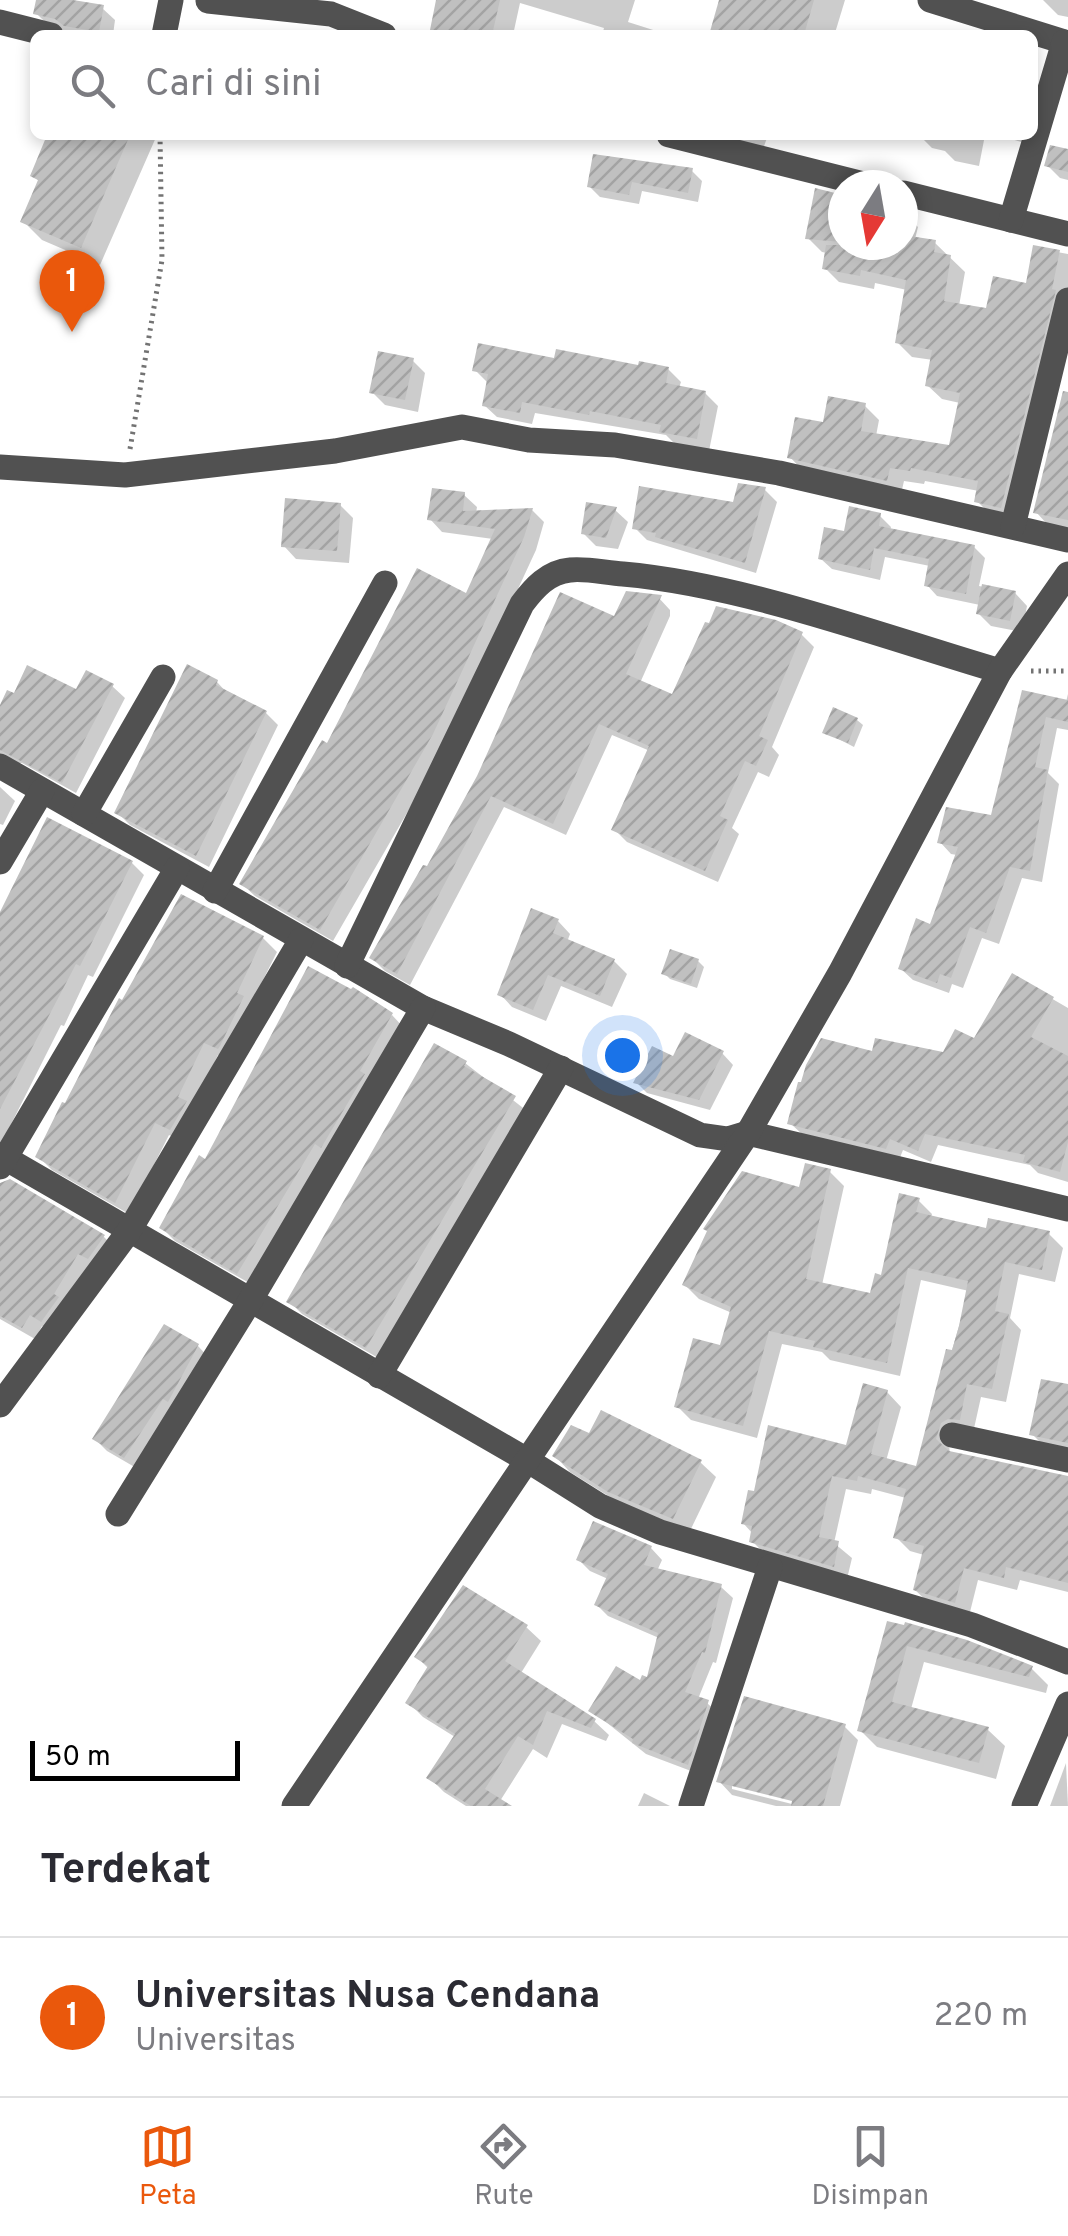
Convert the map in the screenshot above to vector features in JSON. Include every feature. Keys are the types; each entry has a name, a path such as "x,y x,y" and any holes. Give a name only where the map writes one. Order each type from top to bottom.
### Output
{"street":[{"path":"165,30 171,0"},
{"path":"930,0 1027,30"},
{"path":"208,1 331,14 371,30"},
{"path":"0,22 31,30"},
{"path":"1038,33 1066,42 1038,133"},
{"path":"688,140 828,175"},
{"path":"1011,220 1036,140"},
{"path":"918,198 1068,234"},
{"path":"1013,526 1068,300"},
{"path":"0,467 126,475 335,451 462,427 529,440 615,445 778,473 1068,540"},
{"path":"347,966 522,604 534,586 550,576 569,570 666,578 805,613 1000,671"},
{"path":"294,1806 748,1133 840,973 1000,671 1068,574"},
{"path":"215,891 385,583"},
{"path":"84,814 163,677"},
{"path":"0,766 423,1008 700,1135 728,1139 748,1133 1068,1209"},
{"path":"0,862 42,790"},
{"path":"177,868 2,1160 527,1460 600,1506 660,1532 972,1625 1068,1662"},
{"path":"0,1405 129,1231 301,940"},
{"path":"118,1514 250,1302 423,1008"},
{"path":"379,1376 560,1068"},
{"path":"952,1436 1068,1460"},
{"path":"691,1806 770,1567"},
{"path":"1024,1806 1060,1741 1068,1704"}],"path":[{"path":"126,475 162,260 160,140"}],"building":[{"path":"36,0 104,5 99,30 64,26 55,19 33,14"},
{"path":"436,0 500,0 493,30 430,30"},
{"path":"719,0 814,0 805,30 710,30"},
{"path":"45,140 128,140 81,248 20,222 38,180 30,176"},
{"path":"1050,145 1068,149 1068,172 1044,166"},
{"path":"593,154 693,168 688,193 632,182 629,195 587,187"},
{"path":"815,188 828,191 828,241 805,239"},
{"path":"918,237 936,240 934,252 951,255 944,301 986,308 993,276 1026,283 1033,245 1060,250 1052,289 1056,290 1001,508 974,502 978,481 911,468 890,468 887,481 787,458 795,417 823,422 828,396 866,403 861,431 949,445 960,393 925,386 932,350 895,343 906,280 861,270 860,276 822,269 826,245 828,260 918,260"},
{"path":"478,343 554,358 556,349 669,367 666,383 706,391 697,439 659,432 661,425 590,411 589,415 522,402 520,413 482,406 488,374 472,371"},
{"path":"378,351 414,358 405,400 369,393"},
{"path":"1063,391 1068,392 1068,520 1033,513"},
{"path":"738,483 766,487 745,563 655,537 656,533 632,529 639,486 733,502"},
{"path":"432,488 465,492 463,511 533,508 524,537 433,734 320,930 239,884 322,740 327,743 417,568 466,593 495,529 427,520"},
{"path":"285,498 341,503 337,551 281,547"},
{"path":"586,502 617,507 606,538 581,534"},
{"path":"849,506 881,513 879,526 975,545 966,594 924,586 929,559 874,548 870,570 818,559 824,527 844,531"},
{"path":"982,584 1016,591 1010,621 976,614"},
{"path":"626,591 662,595 626,674 672,694 716,606 776,620 803,632 759,736 768,740 756,766 745,761 720,816 728,820 705,871 611,830 649,746 599,724 553,824 491,796 397,974 369,958 477,776 560,592 614,616"},
{"path":"187,664 218,680 216,685 267,711 196,856 114,813"},
{"path":"27,665 76,689 86,670 114,684 62,783 0,750 0,705 7,690 14,693"},
{"path":"1022,690 1068,700 1068,722 1046,717 1035,767 1048,770 1030,871 1010,867 986,933 970,927 951,978 940,974 937,983 898,969 916,918 930,924 958,847 937,843 946,807 991,815"},
{"path":"833,707 858,718 848,743 822,733"},
{"path":"47,817 133,861 0,1109 0,912"},
{"path":"181,894 264,936 237,993 244,996 220,1046 218,1049 204,1043 178,1097 187,1101 170,1130 155,1123 115,1203 35,1157 119,998 122,1000"},
{"path":"531,908 559,919 553,933 615,959 600,996 548,975 533,1010 497,995"},
{"path":"670,949 699,959 691,984 661,974"},
{"path":"308,966 353,987 393,1013 360,1071 365,1074 321,1148 315,1144 237,1274 159,1228 199,1155 205,1159"},
{"path":"1012,973 1054,997 1031,1037 1068,1056 1068,1142 1060,1172 1023,1162 1025,1155 925,1134 918,1151 890,1139 886,1149 787,1124 798,1082 821,1038 872,1051 875,1038 943,1052 955,1029 974,1038"},
{"path":"685,1032 724,1051 699,1100 633,1083 652,1046 673,1056"},
{"path":"434,1043 467,1061 464,1066 516,1096 366,1348 286,1302"},
{"path":"805,1163 831,1169 806,1279 870,1293 875,1273 881,1275 899,1193 920,1198 916,1212 986,1228 988,1218 1050,1231 1042,1270 1005,1262 995,1311 1009,1314 992,1389 967,1384 960,1420 941,1423 936,1439 949,1451 1068,1476 1068,1583 1006,1567 1004,1578 964,1568 955,1603 913,1590 924,1546 893,1538 906,1489 858,1476 857,1481 832,1476 819,1537 839,1541 834,1567 749,1542 752,1526 741,1524 748,1490 754,1491 768,1425 846,1445 863,1383 888,1390 871,1454 916,1466 946,1349 952,1350 959,1326 968,1281 908,1268 887,1363 813,1347 815,1341 769,1331 743,1426 674,1407 693,1338 720,1345 731,1307 682,1285 707,1231 703,1229 742,1171 799,1187"},
{"path":"10,1179 105,1235 88,1259 78,1254 54,1294 59,1297 41,1322 30,1315 22,1328 0,1316 0,1183"},
{"path":"164,1324 199,1344 168,1402 163,1399 124,1458 92,1439"},
{"path":"1041,1379 1068,1384 1068,1443 1029,1435"},
{"path":"601,1410 702,1460 673,1519 608,1492 552,1456 571,1425 589,1433"},
{"path":"593,1521 652,1546 644,1565 722,1584 705,1653 702,1652 685,1692 709,1700 688,1765 632,1743 633,1739 588,1711 616,1666 640,1680 642,1675 647,1677 658,1633 594,1605 608,1574 576,1560"},
{"path":"463,1585 528,1625 505,1661 596,1719 591,1728 547,1711 533,1745 518,1736 485,1789 512,1806 471,1806 426,1778 455,1734 405,1703 428,1666 414,1657"},
{"path":"887,1621 904,1625 905,1622 967,1640 1033,1666 1029,1677 907,1646 892,1702 989,1727 979,1763 857,1731"},
{"path":"744,1696 846,1724 823,1806 791,1806 792,1801 716,1782"}],"place":[{"name":"Universitas Nusa Cendana","path":"72,332"}]}
